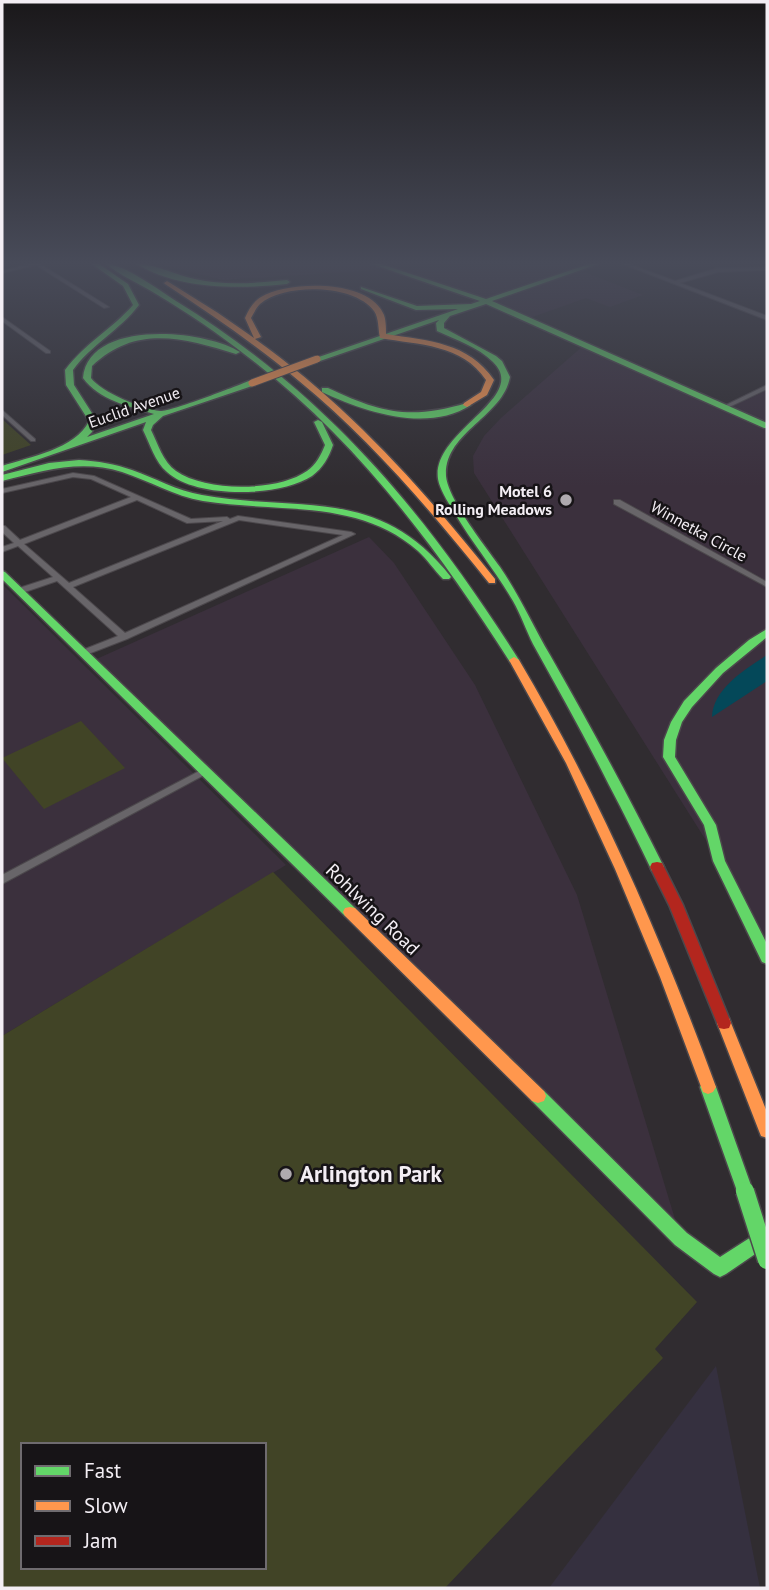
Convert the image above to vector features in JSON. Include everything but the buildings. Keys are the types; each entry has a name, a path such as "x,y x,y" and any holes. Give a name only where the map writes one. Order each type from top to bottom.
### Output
{"main road":[{"path":"70,446 88,432 93,421 69,384 69,368 83,352 102,338"},
{"path":"149,338 121,344 97,356 86,370 87,377 98,390 161,414"},
{"path":"187,338 232,350 280,378"},
{"path":"226,338 293,389 385,481 449,561 528,682 588,795 641,910 745,1191 767,1260"},
{"path":"252,338 308,380 414,484 472,554 534,637"},
{"path":"258,338 269,350"},
{"name":"Euclid Avenue","path":"2,470 377,338"},
{"path":"308,380 363,408 401,415 425,415 454,410 474,402 488,389 490,380 487,371 472,358 445,348 394,338"},
{"path":"457,338 496,359 505,368 508,384 504,394 452,442 444,459 442,478 453,502 519,602 534,637 621,792 676,905 767,1131"},
{"path":"570,338 767,426"},
{"path":"161,414 149,424 148,430 162,462 173,474 216,488 242,490 268,487 310,471 328,452 326,436 293,389"},
{"path":"2,478 79,461 106,465 199,498 322,506 361,515 404,537 432,559 502,656 528,682"},
{"name":"Rohlwing Road","path":"2,574 468,1027 681,1239 720,1268 748,1251 767,1234"},
{"path":"767,632 739,652 688,703 667,744 669,757 710,825 719,862 767,958"}],"street":[{"path":"29,338 48,352"},
{"path":"725,407 767,387"},
{"path":"2,412 33,440"},
{"path":"2,491 74,475 92,477 190,521 238,518 351,534 83,653"},
{"path":"2,551 138,497"},
{"name":"Winnetka Circle","path":"617,502 767,585"},
{"path":"69,586 238,518"},
{"path":"2,528 124,637"},
{"path":"19,591 58,578"},
{"path":"2,880 203,772"}],"shaded area":[{"path":"584,345 725,407 767,387 767,958 719,861 474,473 473,456 484,436"},
{"path":"369,537 394,563 475,685 577,895 681,1239 92,661"},
{"path":"2,584 286,865 2,1036"},
{"path":"716,1366 760,1588 549,1588"}],"green space":[{"path":"2,419 31,445 2,455"},
{"path":"81,721 125,768 44,809 2,758"},
{"name":"Arlington Park","path":"273,872 697,1302 655,1349 663,1358 445,1588 2,1588 2,1036"}],"water":[{"path":"767,655 767,681 712,717 718,697 724,689 740,673"}],"traffic: fast":[{"path":"70,446 88,432 93,421 70,385 69,370 101,338"},
{"path":"134,338 102,352 88,365 87,378 93,386 115,399 161,414"},
{"path":"187,338 236,352"},
{"path":"228,338 305,400 373,468 462,580 514,660"},
{"path":"317,359 378,338"},
{"path":"459,338 486,352 499,363 507,377 504,390 452,445 443,461 442,478 446,490 520,606 657,867"},
{"path":"570,338 767,426"},
{"path":"2,469 252,383"},
{"path":"325,390 359,405 395,414 431,415 467,405"},
{"path":"161,414 149,424 147,430 167,468 184,479 219,488 258,488 294,481 307,475 321,462 329,445 318,422"},
{"path":"2,478 49,466 95,464 127,471 173,490 202,498 345,512 372,520 397,532 421,549 446,577"},
{"path":"2,574 350,912"},
{"path":"767,632 720,670 688,704 670,740 669,757 710,825 719,861 767,958"},
{"path":"708,1087 745,1191"},
{"path":"538,1096 681,1239 720,1268 762,1239"},
{"path":"745,1191 767,1260"}],"traffic: slow":[{"path":"250,338 304,380 383,454 492,581"},
{"path":"397,338 458,351 482,368 490,380 484,393 467,405"},
{"path":"252,383 317,359"},
{"path":"514,660 571,763 622,869 667,977 708,1087"},
{"path":"350,912 538,1096"},
{"path":"724,1023 767,1131"}],"traffic: jam":[{"path":"657,867 676,905 724,1023"}],"place":[{"name":"Motel 6 Rolling Meadows","path":"566,500"},
{"name":"Arlington Park","path":"286,1174"}]}
